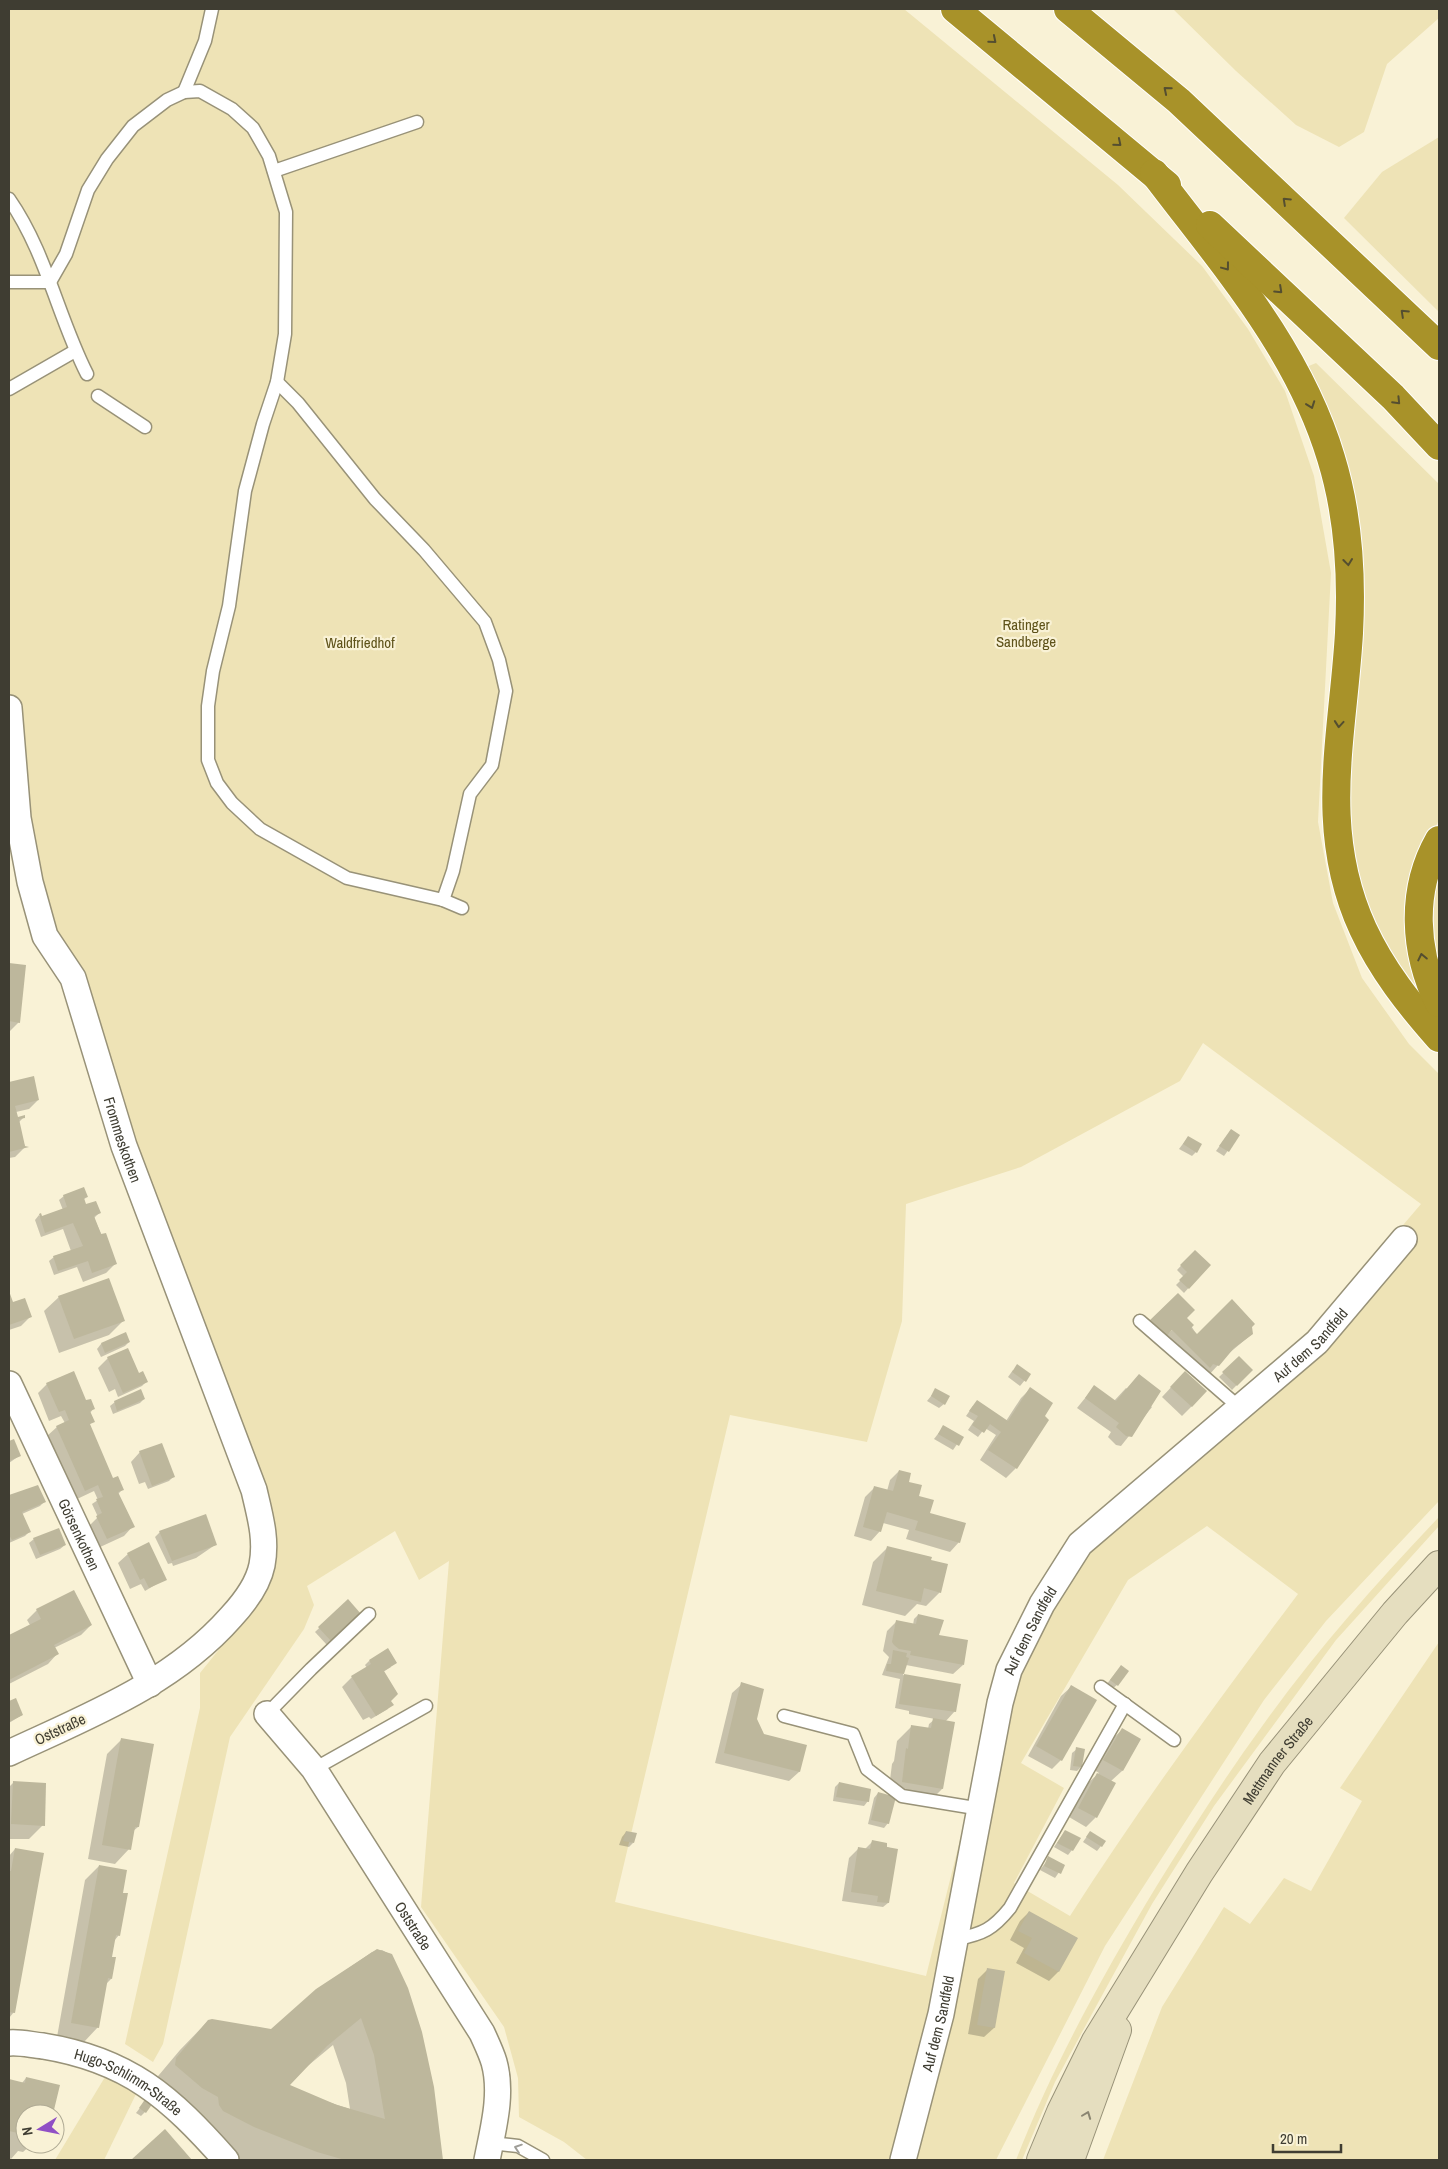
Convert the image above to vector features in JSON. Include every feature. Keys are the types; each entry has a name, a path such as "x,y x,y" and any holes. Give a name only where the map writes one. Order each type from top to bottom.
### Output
{"highway":[{"path":"955,9 1154,173 1393,397 1439,446"},
{"path":"1068,9 1179,101 1439,346"},
{"path":"1154,173 1264,319 1305,387 1332,459 1349,572 1349,634 1339,726 1335,791 1338,837 1344,871 1362,927 1377,957 1407,1002 1439,1038"},
{"path":"1439,840 1423,882 1418,928 1426,973 1439,1002"}],"main road":[{"name":"Mettmanner Straße","path":"1041,2160 1061,2112 1096,2041 1272,1763 1395,1613 1439,1564"},
{"name":"Mettmanner Straße","path":"1070,2160 1138,1972"}],"street":[{"name":"Frommeskothen","path":"9,708 18,818 30,882 45,936 73,978 124,1146 254,1490 264,1530 261,1567"},
{"name":"Auf dem Sandfeld","path":"903,2160 941,2014 957,1939 1000,1703 1009,1670 1042,1604 1080,1544 1317,1342 1404,1239"},
{"name":"Görsenkothen","path":"9,1384 150,1684"},
{"name":"Oststraße","path":"9,1753 102,1710 182,1664 216,1635 252,1590 261,1567"},
{"name":"Oststraße","path":"268,1714 314,1769 482,2033 494,2062 497,2084 496,2113 489,2152"},
{"name":"Hugo-Schlimm-Straße","path":"9,2043 22,2042 60,2048 96,2059 129,2074 155,2089 179,2109 226,2160"}],"lane":[{"path":"184,92 205,41 212,9"},
{"path":"50,282 66,254 88,190 133,126 167,100 184,92 200,91 232,110 253,128 269,156 286,212 285,334 277,382 263,424 245,491 229,606 208,706 208,760 217,783 232,803 260,829 347,878 444,900 462,908"},
{"path":"274,171 417,122"},
{"path":"9,199 19,214 50,282 75,351 87,374"},
{"path":"9,282 50,282"},
{"path":"9,388 75,351"},
{"path":"277,382 298,403 375,499 424,550 485,622 499,660 506,691 492,765 470,794 453,871 444,900"},
{"path":"98,396 145,427"},
{"path":"1140,1322 1240,1408"},
{"path":"268,1714 310,1669 368,1614"},
{"path":"1101,1687 1174,1740"},
{"path":"957,1939 979,1935 990,1928 1010,1908 1125,1704"},
{"path":"314,1769 426,1706"},
{"path":"784,1716 852,1734 867,1770 902,1796 981,1809"},
{"path":"489,2152 518,2146 544,2160"}],"green space":[{"path":"9,9 904,9 1118,185 1202,266 1248,329 1285,391 1314,476 1331,573 1318,822 1333,903 1362,978 1409,1044 1439,1074 1439,1501 1326,1621 1264,1700 1105,1946 996,2160 587,2160 564,2142 519,2117 518,2078 504,2027 421,1907 449,1561 419,1580 395,1531 307,1586 314,1605 304,1629 230,1737 163,2044 153,2062 125,2044 200,1708 200,1673 266,1591 261,1567 263,1549 45,936 9,708","holes":["1203,1043 1421,1204 1305,1340 1029,1603 969,1804 926,1976 615,1902 730,1415 867,1442 902,1321 906,1204 1021,1167 1180,1081","1207,1526 1298,1594 1181,1753 1124,1834 1070,1916 1014,1883 1064,1788 1021,1763 1128,1580"]},
{"path":"1173,9 1439,9 1439,18 1387,64 1364,132 1339,147 1296,125 1236,71"},
{"path":"1439,137 1439,312 1344,218 1382,172"},
{"path":"1316,363 1439,484 1439,820 1420,858 1439,1023 1407,989 1363,902 1349,845 1345,785 1358,625 1304,368"},
{"path":"1439,868 1439,981 1428,934 1434,882"},
{"path":"1439,1517 1439,1526 1336,1640 1214,1806 1152,1904 1055,2082 1022,2160 1016,2160 1046,2090 1098,1987 1156,1887 1208,1805 1304,1670 1370,1592"},
{"path":"1439,1642 1439,2160 1103,2160 1162,2007 1224,1907 1250,1924 1284,1878 1311,1891 1362,1801 1340,1788"},
{"path":"105,2077 137,2092 104,2160 55,2160 59,2154 65,2154 65,2143"}],"building":[{"path":"9,963 26,965 20,1023 9,1021"},
{"path":"34,1076 39,1100 15,1106 18,1117 25,1115 25,1118 19,1119 25,1146 29,1147 9,1152 9,1082"},
{"path":"1231,1129 1240,1135 1229,1152 1219,1146"},
{"path":"1188,1136 1202,1144 1197,1153 1183,1144"},
{"path":"84,1187 88,1197 84,1198 86,1204 96,1201 101,1213 94,1216 101,1234 106,1233 117,1264 92,1273 88,1261 58,1271 53,1256 83,1246 73,1223 45,1233 39,1214 41,1213 42,1216 67,1207 63,1195"},
{"path":"1195,1250 1211,1265 1189,1289 1179,1280 1187,1272 1180,1265"},
{"path":"109,1278 125,1321 74,1339 58,1296"},
{"path":"9,1291 13,1302 25,1298 32,1317 9,1325"},
{"path":"1178,1293 1195,1310 1187,1318 1194,1325 1191,1328 1197,1334 1232,1299 1255,1324 1252,1327 1253,1334 1234,1348 1219,1366 1213,1364 1210,1368 1172,1330 1165,1338 1148,1322"},
{"path":"126,1332 130,1342 105,1353 101,1343"},
{"path":"128,1348 139,1373 143,1371 148,1382 123,1393 107,1357"},
{"path":"1239,1356 1253,1370 1237,1386 1222,1372"},
{"path":"1017,1364 1031,1374 1026,1382 1012,1372"},
{"path":"74,1371 86,1400 91,1399 95,1409 90,1411 95,1422 90,1424 113,1478 118,1476 124,1490 118,1492 135,1527 107,1539 96,1516 102,1513 96,1499 103,1497 98,1485 85,1491 56,1426 69,1420 65,1410 59,1412 46,1383"},
{"path":"1185,1371 1207,1391 1192,1407 1170,1387"},
{"path":"1139,1374 1161,1391 1132,1437 1126,1436 1116,1427 1119,1423 1085,1398 1094,1385 1116,1401"},
{"path":"1030,1387 1053,1403 1045,1416 1049,1420 1017,1469 988,1450 1001,1432 990,1424 984,1433 972,1425 978,1416 969,1411 977,1400 1008,1421"},
{"path":"935,1388 950,1396 945,1405 931,1396"},
{"path":"141,1389 145,1399 117,1411 114,1401"},
{"path":"943,1425 964,1437 959,1446 938,1434"},
{"path":"14,1439 21,1456 9,1461 9,1441"},
{"path":"162,1443 175,1477 152,1486 139,1451"},
{"path":"899,1470 911,1473 909,1482 922,1485 919,1496 934,1500 930,1513 966,1523 960,1543 915,1530 918,1521 887,1512 881,1532 863,1527 874,1486 893,1491"},
{"path":"38,1485 46,1502 22,1512 31,1532 12,1540 9,1535 9,1495"},
{"path":"206,1514 217,1545 172,1561 159,1531"},
{"path":"59,1528 66,1545 40,1555 33,1538"},
{"path":"149,1542 167,1580 149,1588 144,1578 140,1580 127,1553"},
{"path":"887,1546 932,1557 931,1560 948,1564 941,1593 924,1588 921,1602 876,1591"},
{"path":"74,1590 92,1625 54,1645 59,1654 9,1680 9,1635 41,1619 36,1609"},
{"path":"348,1599 361,1614 332,1642 318,1627"},
{"path":"918,1614 944,1620 939,1635 968,1640 964,1665 910,1655 911,1651 899,1649 894,1645 892,1642 896,1620 916,1624"},
{"path":"388,1648 397,1663 384,1671 398,1694 391,1701 394,1705 376,1716 351,1676 371,1664 369,1660"},
{"path":"893,1650 907,1653 906,1657 909,1658 904,1674 886,1671 887,1664 891,1664"},
{"path":"1121,1665 1129,1671 1118,1686 1110,1680"},
{"path":"904,1674 961,1684 956,1712 899,1704"},
{"path":"741,1682 764,1689 757,1719 764,1734 807,1745 800,1772 724,1753"},
{"path":"1071,1685 1097,1700 1062,1761 1036,1746"},
{"path":"16,1698 23,1715 9,1722 9,1701"},
{"path":"933,1718 955,1722 943,1789 902,1782 911,1725 931,1728"},
{"path":"1122,1728 1141,1739 1123,1771 1103,1760"},
{"path":"121,1738 154,1744 139,1827 135,1827 131,1850 102,1845"},
{"path":"1076,1747 1085,1749 1082,1767 1073,1766"},
{"path":"1097,1773 1116,1783 1097,1818 1078,1808"},
{"path":"13,1781 46,1783 45,1826 11,1824"},
{"path":"839,1782 871,1789 869,1802 836,1797"},
{"path":"878,1792 896,1797 889,1824 871,1820"},
{"path":"1065,1830 1081,1838 1073,1851 1057,1843"},
{"path":"626,1831 637,1833 634,1843 623,1841"},
{"path":"1090,1831 1106,1841 1102,1847 1086,1837"},
{"path":"872,1840 887,1843 887,1847 898,1849 889,1903 877,1902 878,1896 851,1892 858,1847 870,1849"},
{"path":"15,1848 44,1853 15,2013 9,2012 9,1871 11,1871"},
{"path":"1048,1856 1065,1865 1061,1874 1044,1866"},
{"path":"99,1865 127,1870 123,1893 128,1893 120,1936 116,1935 112,1957 116,1957 112,1979 108,1978 99,2028 71,2023"},
{"path":"1029,1911 1078,1938 1059,1972 1024,1953 1032,1938 1018,1931"},
{"path":"377,1949 392,1954 408,1988 422,2032 434,2087 443,2160 345,2160 317,2152 254,2127 223,2111 219,2105 218,2097 202,2088 175,2065 176,2058 208,2020 212,2019 271,2029 316,1989","holes":["361,2018 374,2055 385,2119 337,2105 290,2085 327,2046"]},
{"path":"987,1968 1005,1971 995,2028 977,2025"},
{"path":"26,2077 60,2085 55,2104 15,2104 15,2132 9,2131 9,2079 25,2083"},
{"path":"146,2098 153,2103 146,2113 139,2108"},
{"path":"165,2129 192,2160 131,2160"}],"park label":[{"name":"Ratinger Sandberge","path":"1026,632"},
{"name":"Waldfriedhof","path":"360,642"}]}
